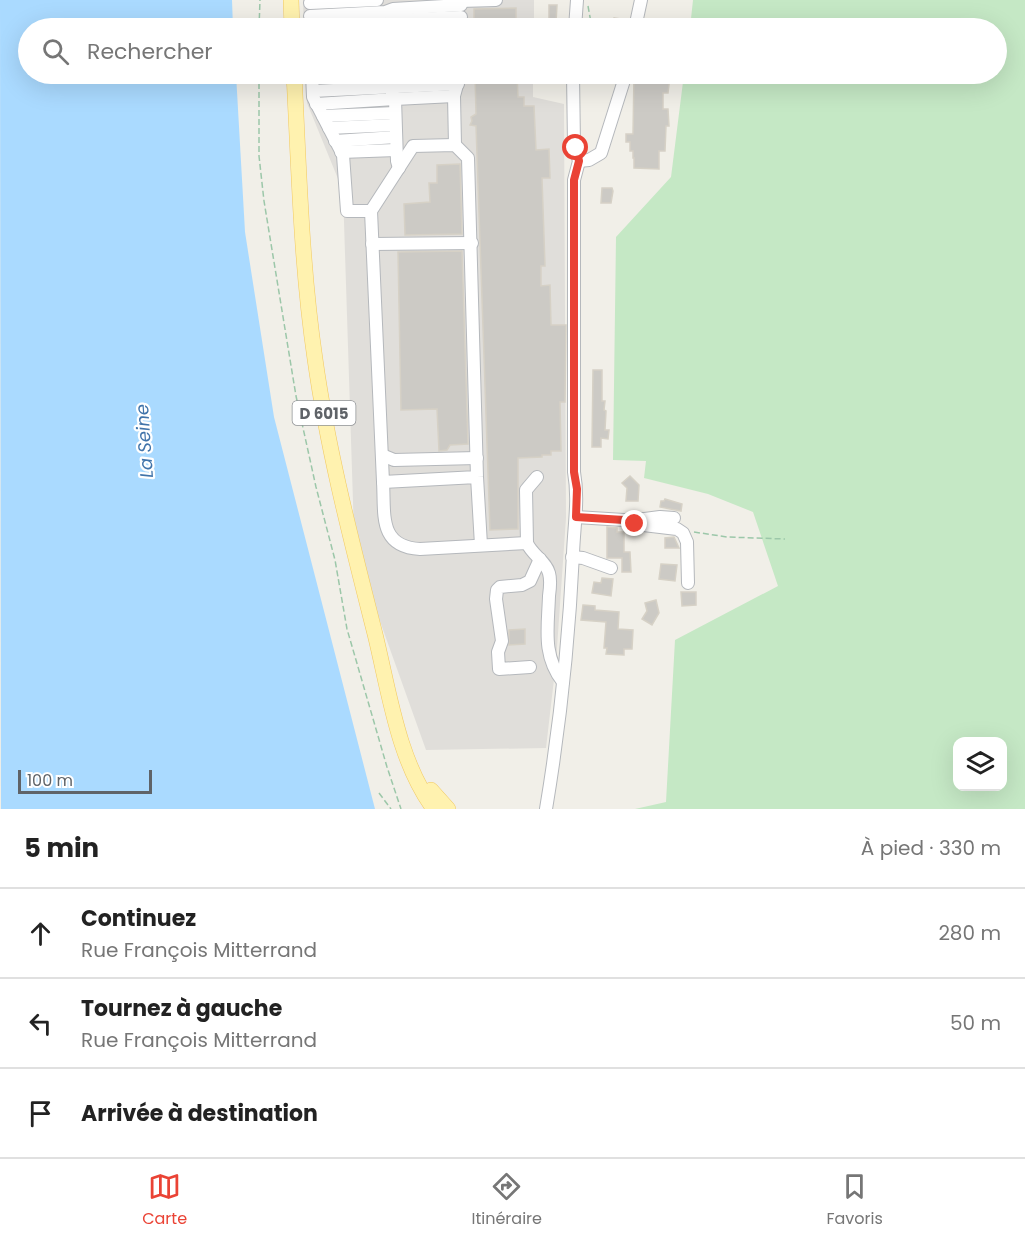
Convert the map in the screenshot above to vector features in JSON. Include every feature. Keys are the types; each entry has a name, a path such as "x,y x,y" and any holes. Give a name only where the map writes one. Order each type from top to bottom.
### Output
{"main road":[{"path":"291,0 292,18"},
{"name":"D 6015","path":"295,84 303,252 315,361 339,491 403,745 414,777 434,809"},
{"name":"D 6015","path":"403,745 428,786 448,809"}],"street":[{"path":"310,15 378,0"},
{"path":"407,18 461,10 496,0"},
{"path":"576,18 577,0"},
{"path":"637,18 641,0"},
{"path":"310,15 386,12 389,15"},
{"path":"313,84 316,104 341,152 347,210 371,210"},
{"path":"316,104 385,84"},
{"path":"392,84 399,168"},
{"path":"401,84 454,96"},
{"path":"457,84 454,96 455,145 468,158 481,545"},
{"path":"546,809 563,682 578,497 574,472 574,180 579,161 574,145 573,84"},
{"path":"579,161 589,160 601,153 622,84"},
{"path":"323,116 396,131"},
{"path":"329,128 396,131"},
{"path":"335,141 396,131"},
{"path":"341,152 396,131"},
{"path":"455,145 413,146 371,210 387,531 398,544 407,548 527,543"},
{"path":"372,244 472,243"},
{"path":"382,455 394,460 477,458"},
{"path":"383,482 477,477"},
{"path":"537,477 526,490 527,543 530,550 549,571 549,654 553,669 563,682"},
{"path":"576,517 624,520 683,532 687,542 688,583"},
{"path":"630,522 651,518 674,518"},
{"path":"572,557 583,558 611,568"},
{"path":"531,667 499,669 498,652 502,641 496,594 500,587 522,585 530,581 540,559"},
{"path":"553,769 555,809"}],"path":[{"path":"259,18 260,0"},
{"path":"586,0 590,18"},
{"path":"259,84 260,156 264,201 296,396 335,560 347,628 401,809"},
{"path":"683,532 727,537 785,539"},
{"path":"379,793 391,809"}],"shaded area":[{"path":"303,0 534,0 534,18 304,18"},
{"path":"306,84 533,84 533,97 564,104 566,518 556,662 546,748 426,750 376,610 354,533 343,191 307,103"}],"green space":[{"path":"693,0 1025,0 1025,809 635,809 666,802 675,640 778,586 753,512 708,494 644,478 646,461 613,460 616,237 671,177 683,84 1007,84 1007,18 691,18"}],"water":[{"name":"La Seine","path":"0,0 232,0 233,18 18,18 18,84 237,84 245,232 274,417 375,809 1,809"}],"building":[{"path":"549,5 557,5 556,18 549,18"},
{"path":"516,8 516,18 474,18 474,9"},
{"path":"475,84 517,84 518,97 524,97 524,106 534,106 536,150 549,149 550,178 542,178 545,266 541,266 541,286 550,285 551,325 566,325 565,402 560,402 561,451 551,451 551,455 542,455 542,457 518,458 518,529 490,530 476,126 470,125 471,117 476,114"},
{"path":"634,84 669,84 668,93 663,93 663,109 668,109 669,126 666,126 665,151 659,151 659,169 634,168 633,151 630,151 630,142 626,142 626,134 633,134"},
{"path":"460,164 462,234 405,235 404,204 430,202 429,183 437,183 437,165"},
{"path":"602,188 612,188 611,203 601,203"},
{"path":"462,251 468,444 450,445 447,450 439,451 437,409 401,410 398,252"},
{"path":"593,370 602,370 602,401 605,401 604,410 606,411 605,430 609,430 608,439 601,438 601,447 592,447"},
{"path":"630,476 639,485 638,501 626,501 627,488 622,483"},
{"path":"665,499 682,504 681,511 660,507 661,501"},
{"path":"607,527 617,528 617,532 624,532 624,552 630,552 631,572 622,572 622,558 607,558"},
{"path":"674,537 679,548 665,548 665,538"},
{"path":"661,564 677,565 675,581 659,579"},
{"path":"602,578 613,579 611,596 592,593 594,582 601,583"},
{"path":"681,592 696,592 696,605 682,606"},
{"path":"656,600 659,613 652,625 642,619 647,611 645,603"},
{"path":"583,605 595,606 595,610 619,612 618,629 633,630 632,649 624,649 624,655 606,654 607,648 604,648 606,622 581,620"},
{"path":"525,629 525,644 509,645 509,630"}],"route":[{"path":"576,148 579,161 574,180 574,472 578,497 576,517 624,520 635,524"}]}
